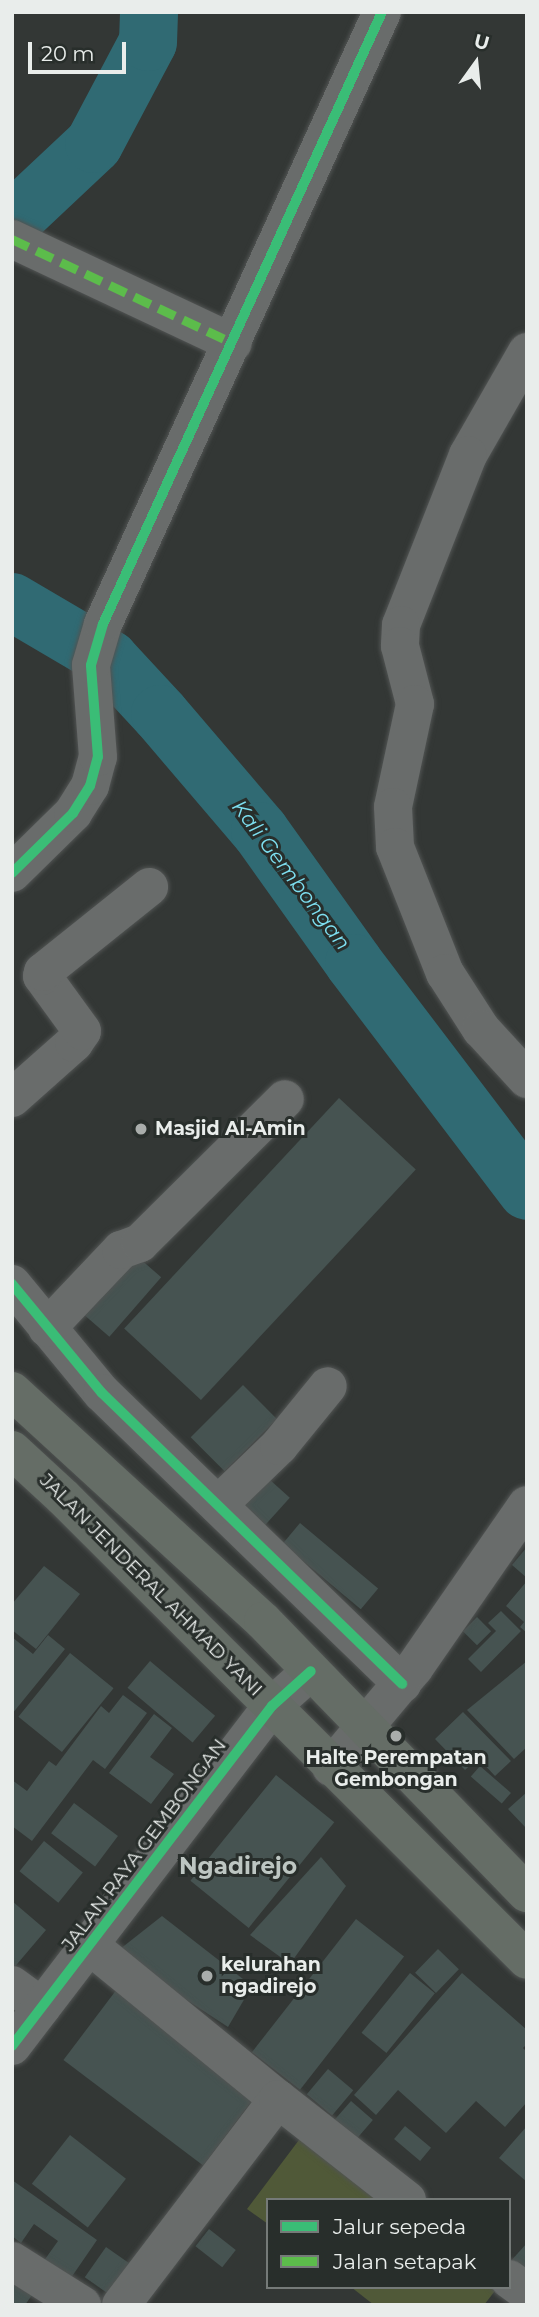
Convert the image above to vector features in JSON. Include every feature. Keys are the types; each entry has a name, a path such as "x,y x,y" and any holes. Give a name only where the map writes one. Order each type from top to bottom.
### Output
{"highway":[{"path":"12,1391 263,1621 527,1893"},
{"name":"JALAN JENDERAL AHMAD YANI","path":"12,1450 527,1960"}],"street":[{"path":"12,873 73,813 90,786 98,757 91,665 103,624 382,12"},
{"path":"12,239 233,343"},
{"path":"527,352 468,455 401,625 400,646 415,704 393,807 396,847 446,973 481,1029 527,1079"},
{"path":"12,1098 80,1038 82,1031 41,976 43,972 149,887"},
{"path":"47,1328 121,1250 140,1243 285,1099"},
{"path":"12,1284 103,1392 402,1684"},
{"path":"218,1505 279,1446 328,1386"},
{"path":"331,1767 402,1684 527,1505"},
{"name":"JALAN RAYA GEMBONGAN","path":"12,2046 27,1996 89,1945 272,1706 311,1671"},
{"path":"89,1945 404,2198"},
{"path":"121,2305 278,2099"},
{"path":"12,2260 82,2305"},
{"path":"511,2280 527,2292"}],"green space":[{"path":"308,2128 396,2198 266,2198 266,2223 247,2209"},
{"path":"354,2289 496,2289 484,2305 374,2305"}],"building":[{"path":"339,1098 416,1170 201,1400 124,1328"},
{"path":"131,1251 161,1277 109,1337 79,1311"},
{"path":"243,1385 277,1419 225,1471 191,1437"},
{"path":"269,1479 290,1498 260,1531 239,1512"},
{"path":"300,1523 378,1589 361,1609 283,1544"},
{"path":"527,1547 527,1578 512,1565"},
{"path":"44,1566 80,1594 36,1649 12,1630 12,1604"},
{"path":"527,1581 527,1633 520,1627 524,1622 506,1606"},
{"path":"501,1611 521,1631 481,1672 468,1659 496,1631 488,1623"},
{"path":"477,1617 491,1631 477,1645 463,1631"},
{"path":"48,1635 65,1649 12,1714 12,1637 33,1654"},
{"path":"70,1653 114,1688 62,1752 18,1717"},
{"path":"150,1661 215,1716 193,1742 128,1688"},
{"path":"527,1661 527,1747 514,1759 467,1710"},
{"path":"123,1695 147,1713 105,1769 93,1760 32,1841 12,1826 12,1780 27,1791 49,1761 56,1766 101,1706 109,1713"},
{"path":"463,1712 511,1761 495,1776 478,1758 465,1770 435,1739"},
{"path":"154,1714 172,1728 150,1757 174,1774 151,1804 109,1773"},
{"path":"480,1766 511,1793 502,1803 471,1777"},
{"path":"276,1775 334,1822 249,1928 190,1881"},
{"path":"527,1792 527,1829 508,1809"},
{"path":"74,1803 118,1836 95,1866 51,1833"},
{"path":"44,1841 83,1872 58,1903 19,1871"},
{"path":"321,1857 346,1886 290,1964 250,1935"},
{"path":"12,1901 46,1930 12,1970"},
{"path":"162,1916 252,1986 228,2027 115,1953"},
{"path":"356,1919 404,1957 300,2090 252,2052"},
{"path":"438,1949 459,1969 436,1993 415,1973"},
{"path":"410,1973 435,1993 386,2053 362,2033"},
{"path":"462,1973 527,2030 527,2044 523,2048 527,2052 527,2102 505,2127 476,2101 446,2133 398,2090 376,2115 354,2095"},
{"path":"117,1989 257,2094 203,2165 63,2060"},
{"path":"328,2069 353,2090 332,2115 307,2094"},
{"path":"351,2101 373,2120 356,2139 335,2120"},
{"path":"405,2126 431,2148 420,2161 394,2139"},
{"path":"527,2126 527,2182 499,2158"},
{"path":"70,2135 126,2179 88,2228 32,2184"},
{"path":"12,2180 97,2240 64,2288 38,2269 58,2241 34,2224 21,2243 12,2236"},
{"path":"209,2229 236,2250 222,2267 195,2246"},
{"path":"527,2243 527,2278 511,2265 511,2261"},
{"path":"106,2247 137,2269 116,2299 85,2277"},
{"path":"12,2281 32,2295 25,2305 12,2305"}],"waterway":[{"name":"Kali Gembongan","path":"12,221 94,144 148,42 149,12"},
{"name":"Kali Gembongan","path":"12,602 109,659 160,714 260,831 354,963 527,1191"}],"marked path":[{"path":"12,239 233,343"}],"cycle path":[{"path":"12,873 73,813 90,786 98,757 91,665 103,624 382,12"},
{"path":"12,1284 102,1393 402,1684"},
{"path":"12,2046 272,1706 311,1671"}],"place":[{"name":"Masjid Al-Amin","path":"141,1129"},
{"name":"Halte Perempatan Gembongan","path":"396,1736"},
{"name":"kelurahan ngadirejo","path":"207,1976"}],"district":[{"name":"Ngadirejo","path":"238,1866"}]}
